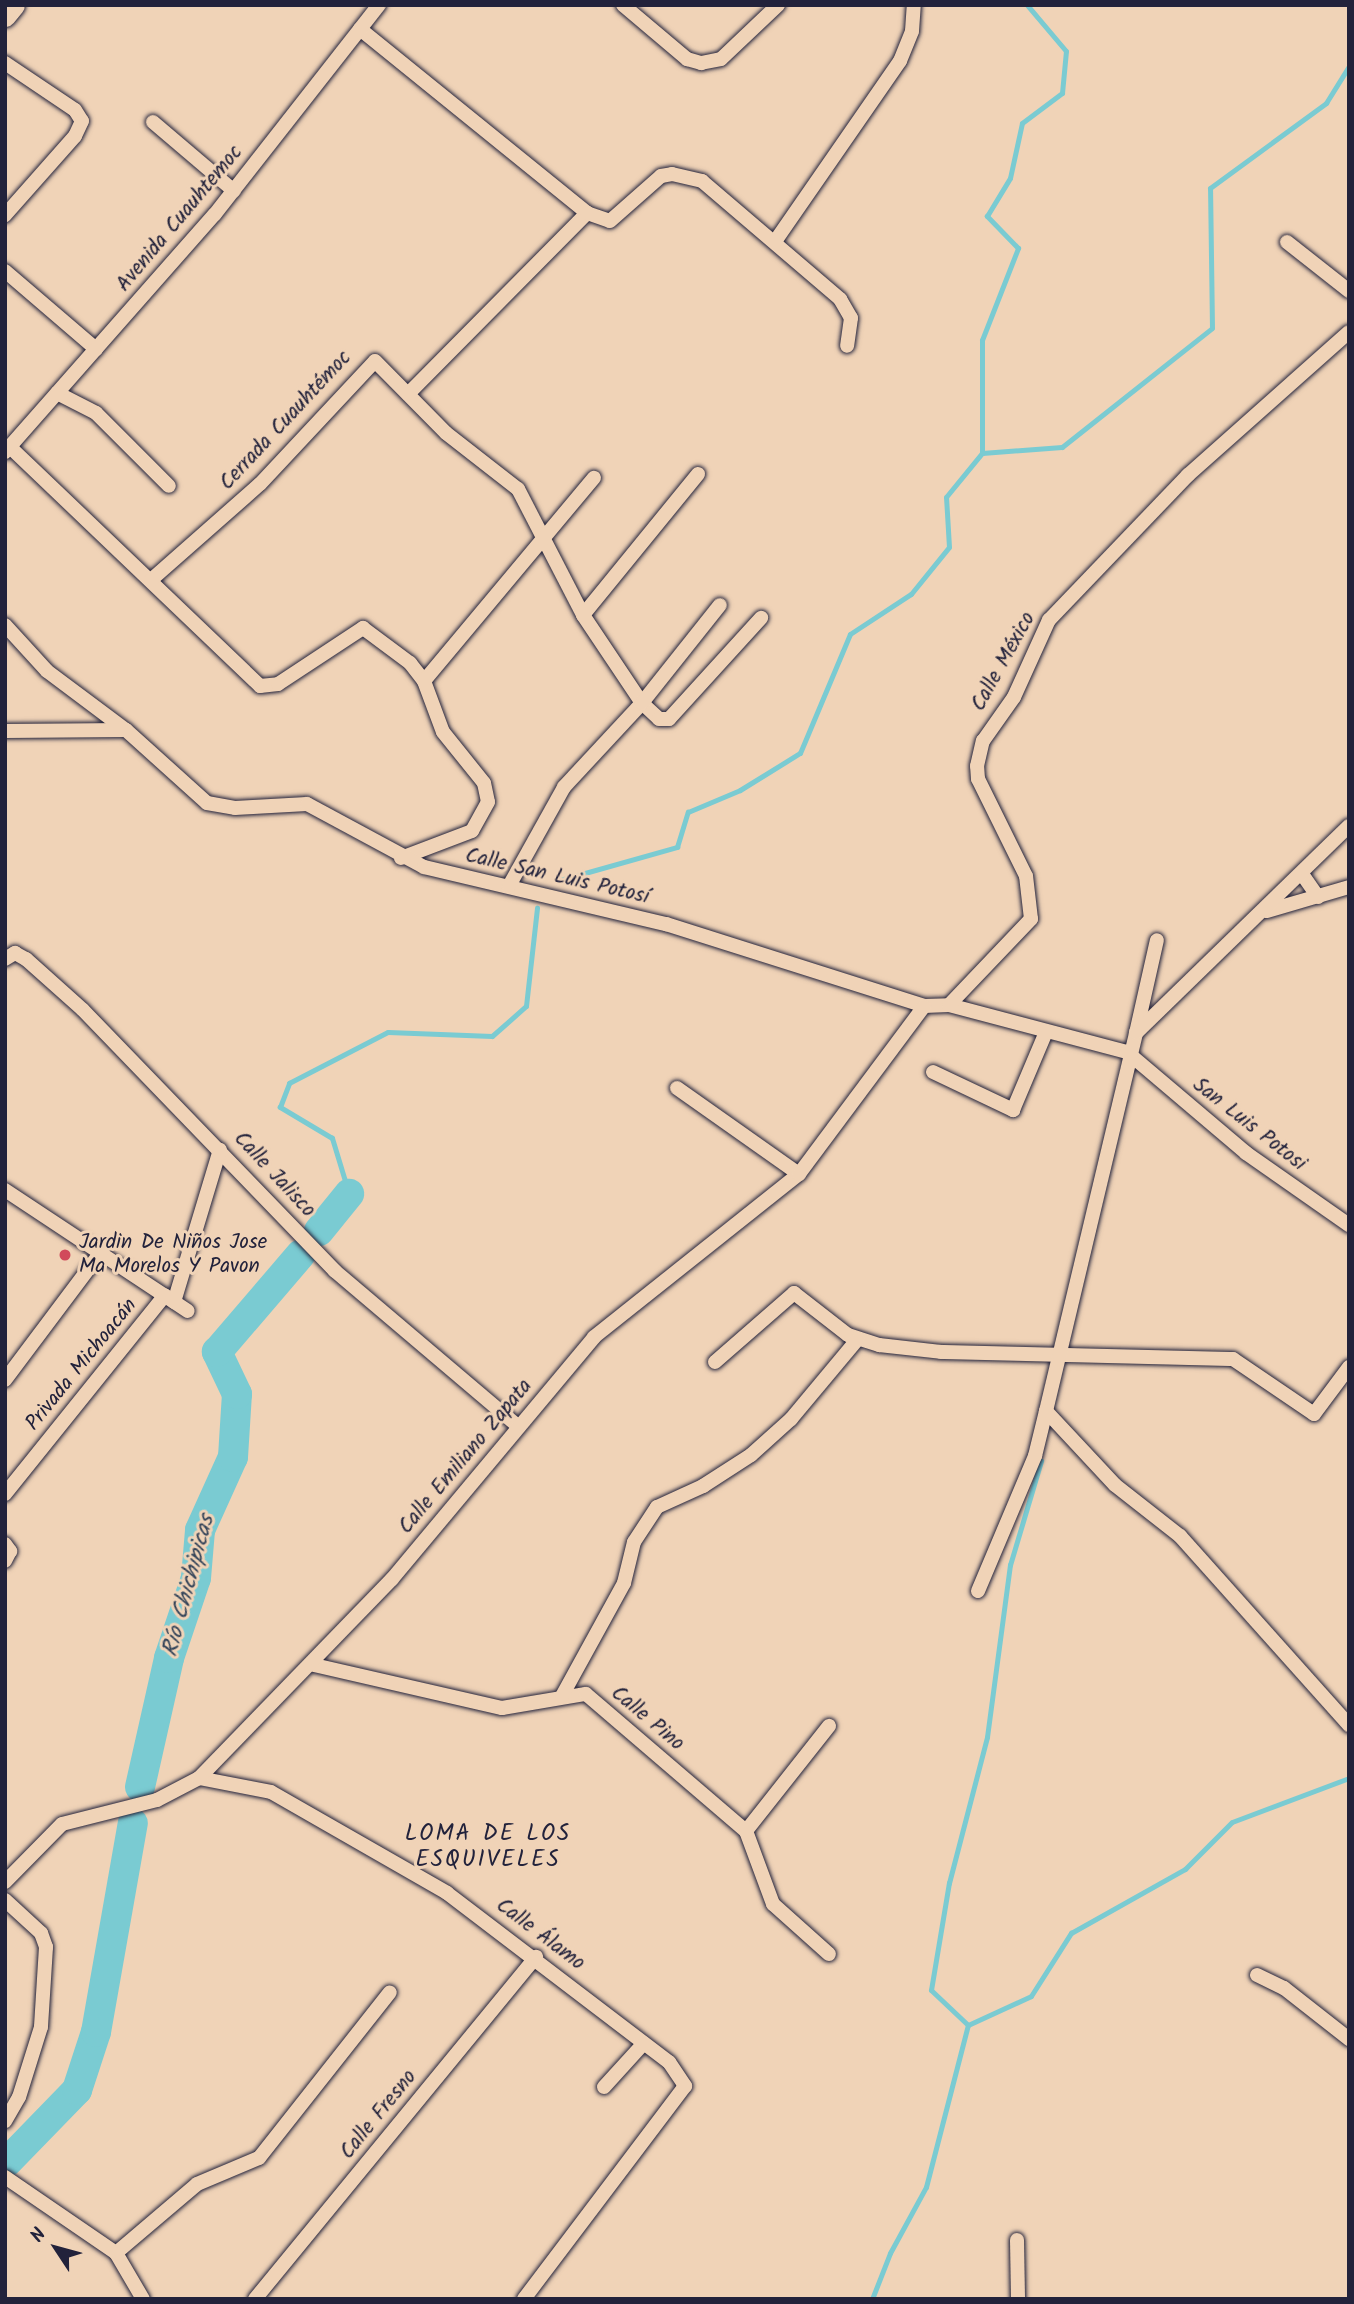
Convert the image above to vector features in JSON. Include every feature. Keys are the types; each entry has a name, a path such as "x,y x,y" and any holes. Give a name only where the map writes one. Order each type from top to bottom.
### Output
{"main road":[{"path":"5,16 14,5"}],"street":[{"name":"Avenida Cuauhtemoc","path":"8,449 234,191 379,5"},
{"path":"623,5 687,59 701,63 721,59 778,5"},
{"path":"776,240 900,61 912,32 914,5"},
{"path":"360,29 587,213 610,221 661,176 695,177 776,240 847,306 851,318 847,346"},
{"path":"5,63 75,110 82,121 75,136 5,215"},
{"path":"153,122 234,191"},
{"path":"408,394 587,213"},
{"path":"1287,242 1349,291"},
{"path":"5,271 96,349"},
{"name":"Calle México","path":"949,1005 1031,919 1026,876 978,779 977,766 983,741 1014,697 1049,620 1188,474 1349,332"},
{"name":"Cerrada Cuauhtémoc","path":"151,580 260,484 372,361 458,444 512,482 583,615 642,703"},
{"path":"57,393 96,414 169,486"},
{"path":"8,449 151,580 260,686 278,684 363,628 424,681 443,732 484,783 488,802 472,831 401,858"},
{"path":"583,615 698,474"},
{"path":"424,681 545,540 594,478"},
{"path":"509,886 564,787 642,703 720,605"},
{"path":"642,703 659,719 669,719 761,618"},
{"name":"Calle San Luis Potosí","path":"5,625 47,671 126,730 207,803 235,808 307,804 401,858 666,924 925,1006 949,1005 1127,1052"},
{"path":"5,731 126,730"},
{"path":"1136,1032 1266,911 1349,826"},
{"path":"1302,874 1318,897"},
{"path":"1266,911 1349,887"},
{"path":"978,1591 1035,1456 1127,1052 1136,1032 1157,940"},
{"name":"Calle Jalisco","path":"5,959 15,953 26,959 142,1065 335,1271 518,1426"},
{"name":"Calle Emiliano Zapata","path":"5,1882 62,1824 157,1800 199,1778 314,1665 594,1337 799,1174 925,1006"},
{"path":"933,1072 1013,1110 1046,1032"},
{"name":"San Luis Potosi","path":"1127,1052 1246,1153 1349,1225"},
{"path":"677,1088 799,1174"},
{"path":"170,1299 220,1150"},
{"path":"5,1190 103,1251 188,1311"},
{"path":"5,1380 103,1251"},
{"path":"715,1362 788,1295 798,1294 858,1339 941,1352 1233,1359 1314,1414 1349,1367"},
{"name":"Privada Michoacán","path":"5,1494 170,1299"},
{"path":"562,1696 624,1583 634,1542 657,1507 703,1486 751,1455 791,1419 858,1339"},
{"path":"1046,1411 1105,1476 1180,1536 1349,1725"},
{"path":"5,1545 10,1551 5,1561"},
{"name":"Calle Pino","path":"314,1665 492,1707 524,1708 562,1696 586,1694 746,1831 773,1904 830,1954"},
{"path":"746,1831 829,1726"},
{"name":"Calle Álamo","path":"199,1778 271,1792 447,1893 536,1957 669,2062 685,2086 524,2299"},
{"path":"5,1900 44,1939 41,2027 19,2097 5,2120"},
{"name":"Calle Fresno","path":"255,2299 536,1957"},
{"path":"1257,1975 1284,1988 1349,2039"},
{"path":"116,2253 197,2184 258,2158 390,1992"},
{"path":"604,2087 644,2043"},
{"path":"5,2177 116,2253 143,2299"},
{"path":"1017,2239 1018,2299"}],"waterway":[{"path":"560,880 677,847 688,812 740,790 800,753 850,634 911,594 949,547 946,497 982,453 982,340 1018,248 987,216 1010,178 1022,123 1062,93 1066,51 1027,5"},
{"path":"982,453 1062,447 1212,328 1210,188 1326,103 1349,66"},
{"path":"349,1194 332,1138 280,1107 289,1083 388,1032 492,1036 526,1006 537,908"},
{"name":"Río Chichipicas","path":"319,1231 349,1194"},
{"name":"Río Chichipicas","path":"140,1787 169,1658 196,1578 200,1530 233,1457 237,1394 217,1352 300,1255"},
{"path":"968,2025 931,1990 949,1883 987,1737 1010,1565 1041,1461"},
{"path":"968,2025 1031,1996 1071,1933 1185,1869 1232,1822 1349,1778"},
{"name":"Río Chichipicas","path":"8,2161 77,2090 96,2032 133,1823"},
{"path":"872,2299 890,2253 926,2187 968,2025"}],"place":[{"name":"Jardin De Niños Jose Ma Morelos Y Pavon","path":"65,1255"}],"district":[{"name":"LOMA DE LOS ESQUIVELES","path":"488,1847"}]}
